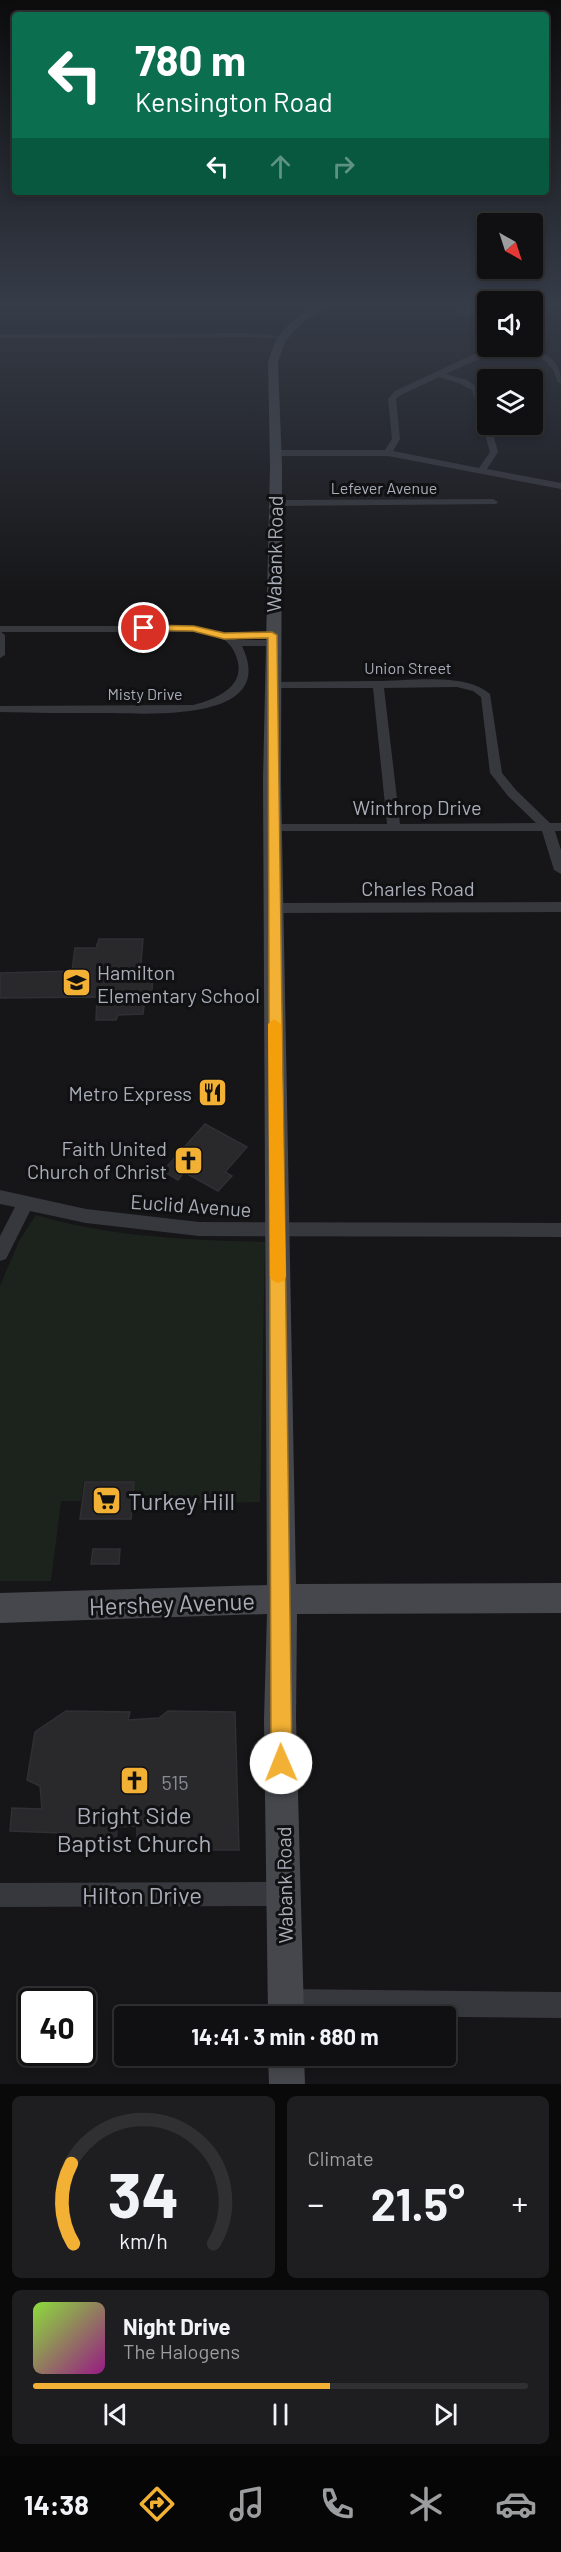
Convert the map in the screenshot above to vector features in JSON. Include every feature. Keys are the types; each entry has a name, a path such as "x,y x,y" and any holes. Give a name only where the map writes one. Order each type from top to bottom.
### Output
{"street":[{"name":"Wabank Road","path":"274,401 276,453 272,639 273,828 282,1599 280,1719 286,2006"},
{"path":"388,453 396,438 392,401"},
{"path":"480,401 494,449 493,455 481,471"},
{"path":"276,453 388,453 561,486"},
{"name":"Lefever Avenue","path":"274,502 493,501"},
{"path":"0,629 194,628 224,636 272,639"},
{"path":"0,635 0,655"},
{"path":"224,636 235,644 272,639"},
{"name":"Misty Drive","path":"0,709 178,710 203,706 231,695 240,685 242,655 235,644"},
{"path":"378,684 394,827"},
{"name":"Union Street","path":"272,685 470,685 482,692 487,699 496,773 512,794 554,827"},
{"path":"554,827 561,870"},
{"name":"Winthrop Drive","path":"273,828 554,827"},
{"name":"Charles Road","path":"275,908 561,907"},
{"name":"Euclid Avenue","path":"0,1197 132,1223 199,1229 561,1230"},
{"path":"0,1254 25,1203"},
{"name":"Hershey Avenue","path":"0,1608 282,1599 561,1598"},
{"name":"Hilton Drive","path":"0,1895 284,1894"},
{"path":"456,2007 561,2005"},
{"path":"286,2066 287,2084"}],"shaded area":[{"path":"36,1215 121,1233 265,1242 260,1502 133,1505 134,1481 84,1481 81,1501 61,1501 51,1581 0,1581 0,1286 19,1241"}],"building":[{"name":"Hamilton Elementary School","path":"99,939 143,939 140,975 153,974 152,991 146,991 143,1014 118,1015 116,1020 96,1020 97,997 0,998 0,973 72,971 75,948 96,948"},
{"name":"Faith United Church of Christ","path":"205,1124 247,1147 225,1172 232,1176 218,1191 184,1172 178,1180 163,1171"},
{"name":"Turkey Hill","path":"85,1482 134,1482 131,1519 80,1519"},
{"name":"Turkey Hill","path":"93,1549 120,1549 119,1564 91,1564"},
{"name":"Bright Side Baptist Church","path":"66,1711 130,1712 128,1720 159,1718 168,1711 235,1712 239,1850 176,1850 175,1838 137,1840 137,1826 117,1827 116,1843 63,1843 62,1833 10,1831 12,1808 42,1809 40,1786 27,1780 35,1732"}],"slow traffic":[{"path":"274,1024 277,1076 278,1276"}],"place":[{"name":"Hamilton Elementary School","path":"76,983"},
{"name":"Metro Express","path":"213,1093"},
{"name":"Faith United Church of Christ","path":"188,1160"},
{"name":"Turkey Hill","path":"107,1500"},
{"name":"Bright Side Baptist Church","path":"134,1781"}],"route":[{"path":"144,628 194,628 224,636 272,635 274,1028 277,1076 282,1576 281,1763"}]}
